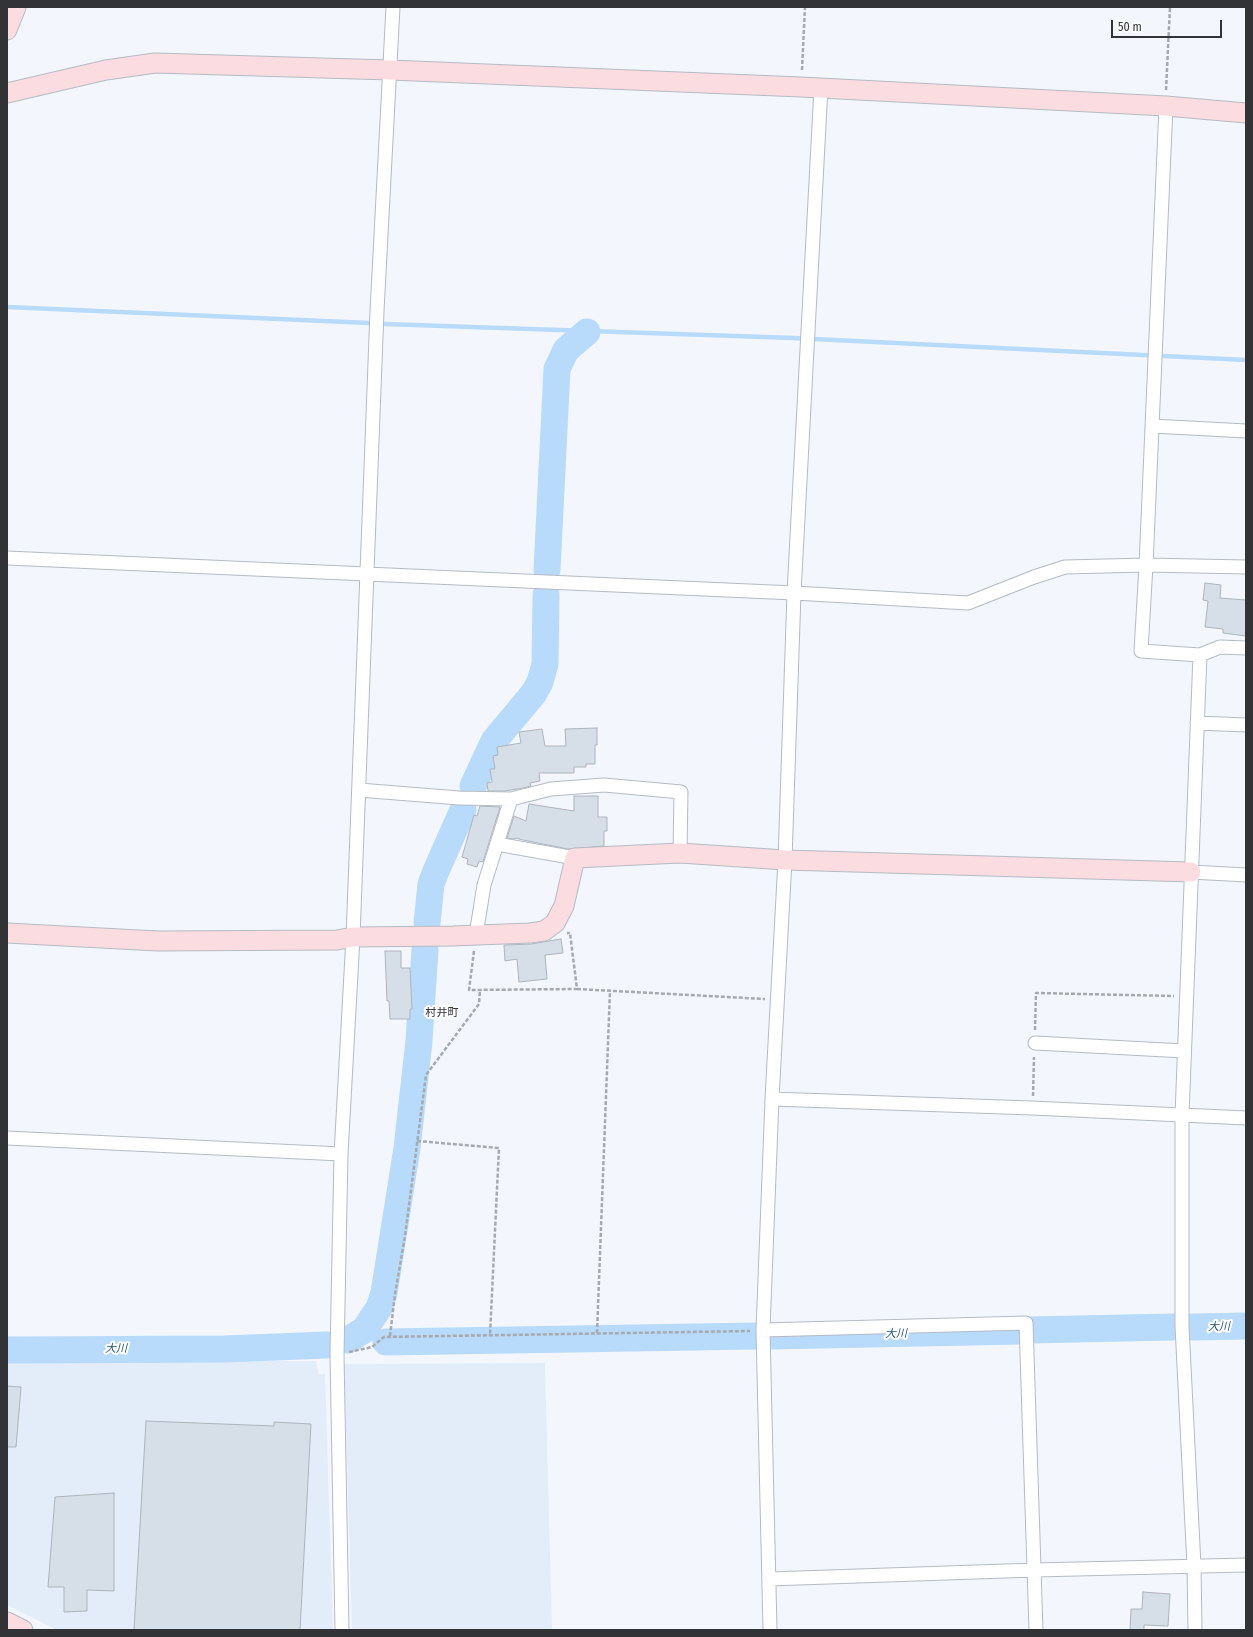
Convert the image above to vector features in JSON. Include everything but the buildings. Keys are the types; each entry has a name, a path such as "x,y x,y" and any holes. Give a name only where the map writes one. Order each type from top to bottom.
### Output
{"street":[{"path":"7,30 16,7"},
{"path":"342,1630 337,1354 341,1154 354,937 377,311 393,7"},
{"path":"7,93 106,70 155,63 390,70 801,87 1166,106 1246,113"},
{"path":"770,1630 763,1330 772,1099 784,860 794,593 821,88"},
{"path":"1166,106 1146,564 1140,651 1200,655 1220,647 1246,648"},
{"path":"1152,426 1246,431"},
{"path":"7,558 794,593 968,603 1034,577 1065,567 1146,564 1246,567"},
{"path":"1195,1630 1194,1566 1182,1326 1182,1115 1200,655"},
{"path":"1197,723 1246,724"},
{"path":"359,790 459,798 511,799 551,789 604,785 681,792 680,853"},
{"path":"476,935 484,885 511,799"},
{"path":"497,844 575,858 680,853 784,860 1191,872 1246,875"},
{"path":"7,933 158,940 337,940 354,937 530,933 544,931 555,923 564,906 575,858"},
{"path":"1035,1043 1184,1051"},
{"path":"772,1099 1032,1108 1246,1118"},
{"path":"7,1138 341,1154"},
{"path":"763,1330 1026,1322 1036,1630"},
{"path":"769,1579 1034,1570 1246,1565"},
{"path":"7,1622 23,1630"}],"path":[{"path":"801,87 805,7"},
{"path":"1166,106 1170,7"},
{"path":"544,931 570,933 577,990"},
{"path":"476,935 469,990 577,990 777,999"},
{"path":"390,1336 426,1075 479,1004 480,990"},
{"path":"597,1333 610,991"},
{"path":"1032,1108 1036,993 1187,996"},
{"path":"417,1141 499,1148 490,1335"},
{"path":"337,1354 372,1347 384,1336 763,1330"}],"shaded area":[{"path":"218,1353 242,1361 316,1361 319,1375 325,1373 333,1630 57,1630 7,1605 7,1357"},
{"path":"545,1363 552,1630 352,1630 344,1364"}],"waterway":[{"path":"7,307 369,323"},
{"path":"385,324 793,338 1246,360"},
{"path":"547,570 557,369 566,350 587,332"},
{"path":"473,786 494,741 534,693 540,682 545,664 546,595"},
{"path":"427,923 431,884 463,810"},
{"path":"348,1340 364,1330 379,1308 384,1293 407,1148 419,1041 425,950"},
{"name":"大川","path":"1193,1327 1246,1326"},
{"name":"大川","path":"1030,1330 1172,1327"},
{"name":"大川","path":"771,1336 1021,1331"},
{"path":"386,1342 757,1336"},
{"name":"大川","path":"7,1350 225,1349 327,1345"}],"district":[{"name":"村井町","path":"442,1013"}]}
